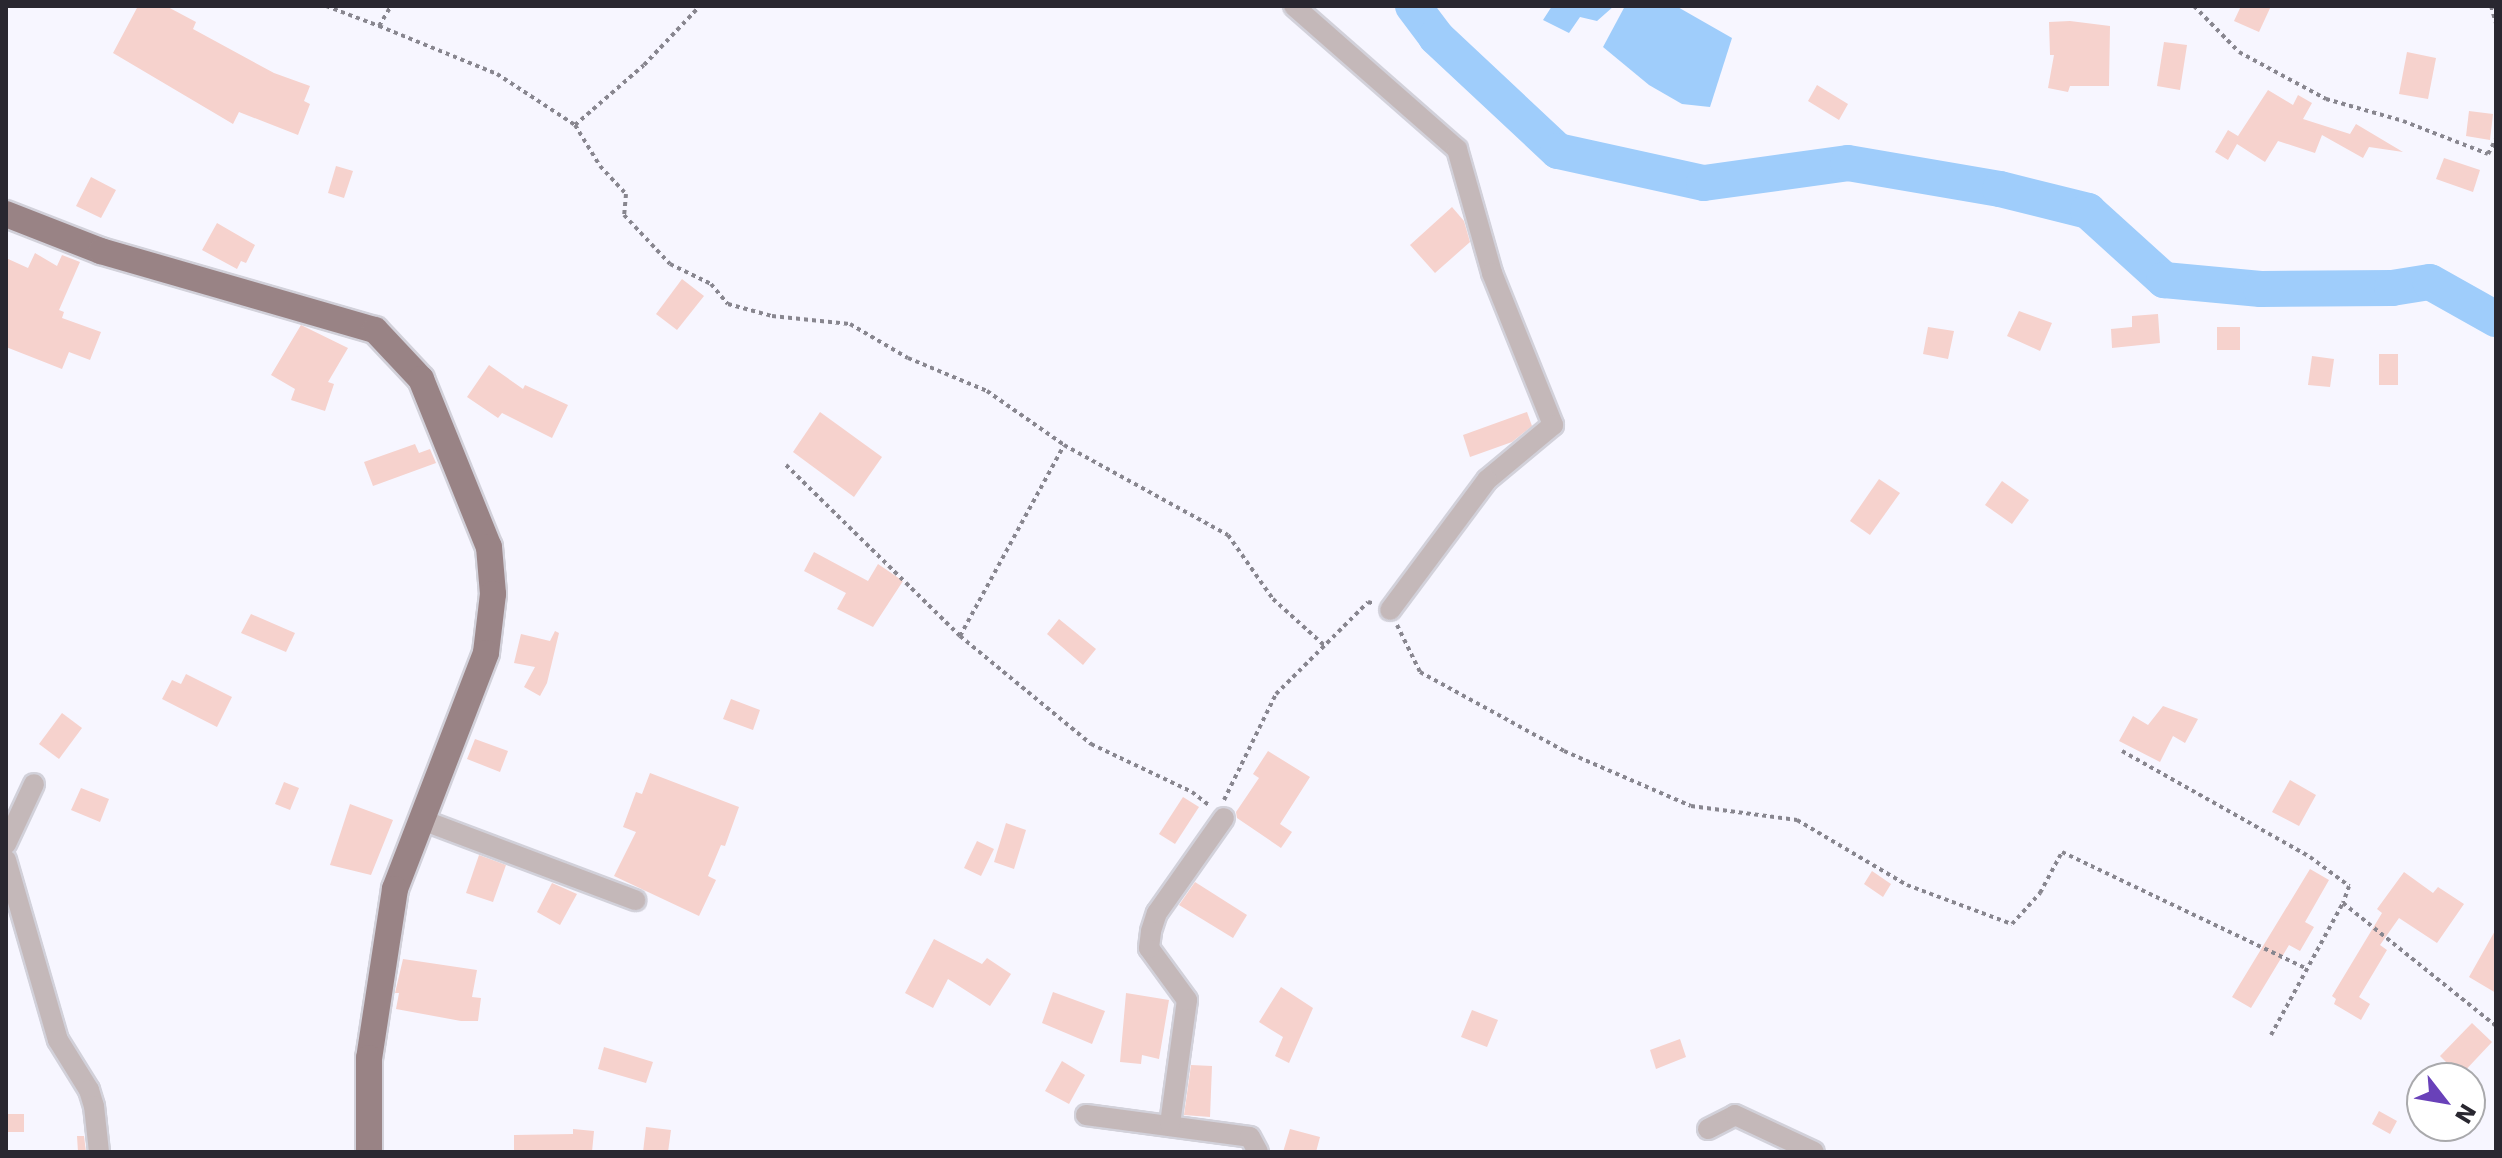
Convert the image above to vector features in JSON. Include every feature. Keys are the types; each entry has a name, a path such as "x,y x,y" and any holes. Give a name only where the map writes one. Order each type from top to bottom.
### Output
{"main road":[{"path":"6,214 101,251 375,330 421,379 489,547 493,594 486,653 395,889 369,1058 369,1152"}],"street":[{"path":"1294,6 1457,149 1492,273 1553,425 1487,480 1390,610"},
{"path":"6,844 34,784"},
{"path":"1170,1124 1187,1000 1149,948 1151,931 1157,913 1224,818"},
{"path":"422,820 635,900"},
{"path":"6,860 58,1040 89,1090 99,1152"},
{"path":"1086,1115 1250,1137 1258,1152"},
{"path":"1708,1129 1735,1115 1814,1152"}],"path":[{"path":"326,6 497,74 575,125 600,166 626,194 624,215 670,264 711,284 728,304 772,316 850,324 908,358 987,391 1064,445 1228,535 1273,599 1325,646"},
{"path":"379,26 391,6"},
{"path":"575,125 644,65 700,6"},
{"path":"2194,6 2239,52 2326,99 2403,121 2488,154 2496,139"},
{"path":"2491,6 2496,23"},
{"path":"960,636 1064,445"},
{"path":"786,465 960,636 1091,744 1192,792 1224,818"},
{"path":"1224,818 1223,802 1276,694 1368,602 1390,610 1420,672 1564,751 1691,806 1797,820 1907,885 2012,924 2040,893 2062,852 2305,968"},
{"path":"2122,751 2310,857 2349,886 2343,903 2271,1035"},
{"path":"2343,903 2496,1026"}],"water":[{"path":"1552,6 1614,6 1597,21 1580,17 1569,33 1543,20"},
{"path":"1625,6 1676,6 1732,38 1710,107 1682,104 1649,85 1603,47"}],"building":[{"path":"138,6 166,6 196,22 193,29 274,73 310,86 304,101 310,104 298,135 239,112 233,124 113,53"},
{"path":"2241,6 2271,6 2259,32 2234,21"},
{"path":"2049,22 2110,26 2109,86 2070,86 2068,92 2048,88 2054,55 2050,55"},
{"path":"2164,42 2187,45 2180,90 2157,86"},
{"path":"2407,52 2436,58 2428,99 2399,94"},
{"path":"1817,85 1848,104 1839,120 1808,101"},
{"path":"2268,90 2293,105 2298,95 2312,103 2303,119 2350,134 2356,124 2403,152 2369,147 2363,158 2322,135 2315,153 2278,141 2265,162 2237,144 2228,160 2215,152 2228,130 2238,136"},
{"path":"2469,111 2493,114 2490,140 2466,136"},
{"path":"2444,158 2480,170 2473,192 2436,179"},
{"path":"336,166 353,171 344,198 328,193"},
{"path":"91,177 116,190 101,218 76,206"},
{"path":"1452,207 1464,221 1470,242 1435,273 1410,245"},
{"path":"217,223 255,245 246,263 241,261 237,269 202,250"},
{"path":"35,253 57,266 62,255 80,262 59,310 64,312 62,318 101,332 90,360 69,352 62,369 6,347 6,258 28,268"},
{"path":"682,279 704,296 677,330 656,314"},
{"path":"2019,311 2052,323 2040,351 2007,336"},
{"path":"2158,314 2160,343 2112,348 2111,329 2132,327 2132,316"},
{"path":"301,325 348,348 328,382 334,384 325,411 291,400 295,389 271,375"},
{"path":"1928,327 1954,331 1948,359 1923,354"},
{"path":"2217,327 2240,327 2240,350 2217,350"},
{"path":"2379,354 2398,354 2398,385 2379,385"},
{"path":"2312,356 2334,359 2330,387 2308,385"},
{"path":"489,365 523,389 525,385 568,405 552,438 502,413 498,418 467,397"},
{"path":"820,412 882,457 854,497 793,452"},
{"path":"1527,412 1532,426 1512,442 1470,457 1463,435"},
{"path":"415,444 419,453 430,449 436,463 373,486 364,462"},
{"path":"1879,479 1900,493 1870,535 1850,521"},
{"path":"2002,481 2029,500 2012,524 1985,505"},
{"path":"814,552 868,581 878,564 903,581 873,627 837,609 846,593 804,571"},
{"path":"251,614 295,633 286,652 241,633"},
{"path":"1059,619 1096,649 1083,665 1047,634"},
{"path":"555,631 559,633 547,683 540,696 524,687 535,667 514,663 521,634 550,641"},
{"path":"186,674 232,697 217,727 162,699 172,680 181,684"},
{"path":"731,699 760,710 753,730 723,719"},
{"path":"2163,706 2198,719 2185,743 2173,736 2160,762 2119,741 2133,716 2148,725"},
{"path":"62,713 82,728 59,759 39,744"},
{"path":"475,739 508,751 500,772 467,759"},
{"path":"1268,751 1310,777 1280,824 1292,832 1281,848 1237,818 1236,812 1259,778 1253,774"},
{"path":"650,773 739,807 725,846 721,845 708,876 716,880 699,916 614,876 636,832 623,827 636,792 642,794"},
{"path":"2290,780 2316,795 2299,826 2272,812"},
{"path":"284,782 299,788 290,810 275,804"},
{"path":"81,788 109,799 100,822 71,810"},
{"path":"1183,797 1199,807 1175,844 1159,834"},
{"path":"350,804 393,820 371,875 330,865"},
{"path":"1006,823 1026,830 1014,869 994,862"},
{"path":"977,841 994,849 981,876 964,868"},
{"path":"479,855 506,865 493,902 466,893"},
{"path":"2310,869 2329,880 2305,922 2314,927 2300,951 2289,945 2251,1008 2232,997"},
{"path":"1872,871 1891,884 1883,897 1864,884"},
{"path":"2404,872 2433,893 2438,887 2464,904 2437,943 2399,918 2380,945 2387,950 2359,997 2370,1004 2361,1020 2334,1004 2336,999 2332,996 2382,913 2377,909"},
{"path":"1195,882 1247,915 1233,938 1179,905"},
{"path":"552,883 577,894 560,925 537,912"},
{"path":"2496,929 2496,993 2469,977"},
{"path":"934,939 982,964 987,958 1011,974 990,1006 948,979 933,1008 905,993"},
{"path":"403,959 477,970 472,997 481,998 478,1021 461,1021 396,1009 399,993 395,993"},
{"path":"1281,987 1313,1008 1289,1063 1275,1056 1283,1037 1259,1022"},
{"path":"1053,992 1105,1011 1092,1044 1042,1023"},
{"path":"1126,993 1169,1000 1159,1059 1142,1055 1141,1064 1120,1062"},
{"path":"1472,1010 1498,1020 1487,1047 1461,1037"},
{"path":"2472,1023 2492,1042 2473,1062 2446,1062 2440,1056"},
{"path":"1680,1039 1686,1057 1656,1069 1650,1050"},
{"path":"604,1047 653,1062 646,1083 598,1069"},
{"path":"1062,1061 1085,1075 1069,1104 1045,1091"},
{"path":"1191,1065 1212,1066 1210,1117 1184,1115"},
{"path":"2379,1111 2397,1121 2390,1134 2372,1124"},
{"path":"6,1114 24,1114 24,1132 6,1132"},
{"path":"646,1127 671,1130 668,1152 643,1152"},
{"path":"573,1129 594,1131 592,1152 514,1152 514,1135 573,1134"},
{"path":"1290,1129 1320,1137 1316,1152 1283,1152"},
{"path":"77,1136 84,1136 86,1152 78,1152"}],"waterway":[{"path":"1413,6 1436,37 1558,151 1704,183 1848,163 2000,189 2088,211 2164,280 2261,289 2392,288 2430,282 2496,319"}]}
